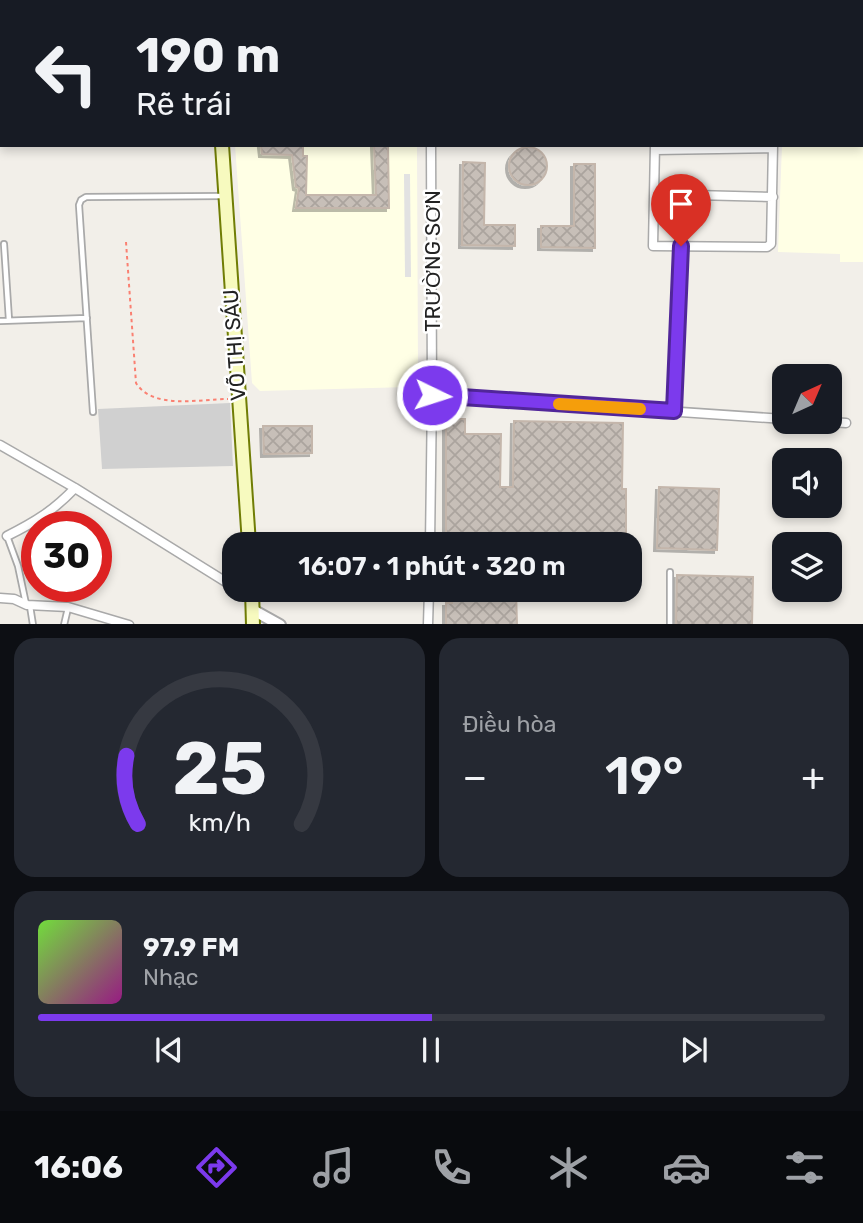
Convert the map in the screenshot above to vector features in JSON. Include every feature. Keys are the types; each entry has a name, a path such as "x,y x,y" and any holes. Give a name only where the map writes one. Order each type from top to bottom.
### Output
{"main road":[{"name":"VÕ THỊ SÁU","path":"222,147 248,532"},
{"path":"253,602 253,624"}],"street":[{"name":"TRƯỜNG SƠN","path":"430,532 431,147"},
{"path":"732,147 655,148 653,246 770,246 773,147"},
{"path":"655,194 773,197"},
{"path":"432,395 772,418"},
{"path":"842,423 846,423"},
{"path":"0,445 75,488 222,580"},
{"path":"7,536 37,521 75,488"},
{"path":"0,598 14,599 28,605 68,607 128,624"},
{"path":"256,602 279,624"},
{"path":"428,624 429,602"}],"lane":[{"path":"93,412 79,205 83,198 225,196"},
{"path":"4,244 9,321"},
{"path":"674,411 681,246"},
{"path":"0,321 87,318"},
{"path":"7,536 18,566 33,624"},
{"path":"670,572 670,624"},
{"path":"64,624 68,607"}],"path":[{"path":"126,242 136,383 140,389 159,401 237,398"}],"shaded area":[{"path":"235,147 417,147 418,379 409,387 260,391 252,383"},
{"path":"782,147 863,147 863,262 840,262 840,254 778,252"},
{"path":"404,174 410,174 411,277 405,277"},
{"path":"230,403 233,466 102,469 98,409"}],"building":[{"path":"261,147 303,147 303,156 307,156 306,195 376,195 374,147 388,147 389,208 296,208 299,188 296,187 292,155 262,154"},
{"path":"528,147 541,153 547,166 541,179 528,185 515,179 509,166 515,153"},
{"path":"463,162 485,163 484,225 515,225 515,246 462,245"},
{"path":"574,164 595,164 595,248 541,247 541,226 574,226"},
{"path":"446,419 465,419 465,434 501,434 500,487 513,487 514,421 623,423 622,489 626,489 626,532 446,532"},
{"path":"263,426 312,426 312,453 264,454"},
{"path":"659,487 719,489 717,550 657,548"},
{"path":"677,575 753,577 752,624 676,624"},
{"path":"516,602 517,624 446,624 446,603"}],"slow traffic":[{"path":"559,404 640,409"}],"route":[{"path":"432,395 674,411 681,246"}]}
